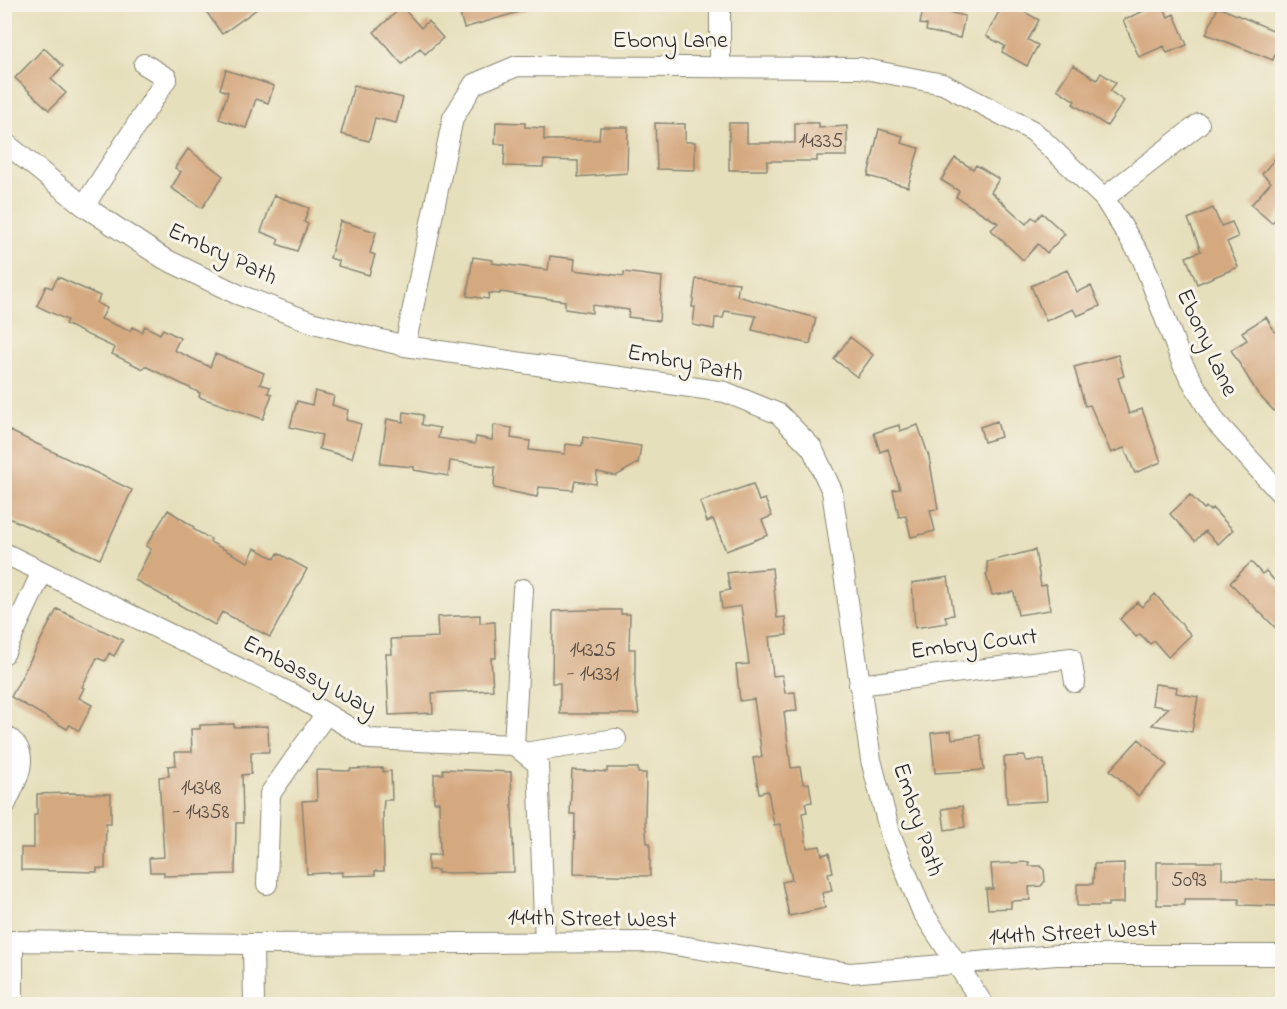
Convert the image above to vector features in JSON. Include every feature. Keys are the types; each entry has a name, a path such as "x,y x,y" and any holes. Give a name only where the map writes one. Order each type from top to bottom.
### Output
{"street":[{"path":"720,4 720,67"},
{"path":"84,206 167,78 144,64"},
{"name":"Ebony Lane","path":"405,346 453,118 474,84 517,66 860,68 943,84 1034,131 1104,198 1142,258 1183,365 1215,421 1282,495"},
{"path":"1104,198 1199,124"},
{"name":"Embry Path","path":"4,142 84,206 163,258 237,294 314,323 405,346 725,392 779,414 812,448 832,491 871,760 891,836 922,911 983,1005"},
{"name":"Embassy Way","path":"4,553 326,714 369,739 519,749 616,739"},
{"path":"4,654 42,572"},
{"path":"523,589 519,749 538,764 545,943"},
{"name":"Embry Court","path":"859,685 1071,658 1075,682"},
{"path":"267,884 270,794 326,714"},
{"path":"4,735 17,742 22,753 20,769 4,808"},
{"path":"9,941 13,1005"},
{"name":"144th Street West","path":"9,941 253,944 656,942 850,973 958,966 1056,955 1282,955"},
{"path":"253,944 254,1005"}],"building":[{"path":"201,4 264,4 222,34"},
{"path":"457,4 528,4 529,9 464,28"},
{"path":"924,4 948,4 947,12 965,16 960,38 926,31 927,25 920,24"},
{"path":"1003,4 1010,4 1039,20 1028,40 1038,45 1027,66 1002,52 1005,46 986,36"},
{"path":"1163,4 1168,17 1174,14 1187,45 1167,53 1164,46 1139,57 1123,20"},
{"path":"402,7 421,28 428,21 443,38 425,54 420,48 402,64 374,32"},
{"path":"1218,7 1282,34 1273,60 1206,34"},
{"path":"44,48 63,66 51,79 66,93 49,110 15,78"},
{"path":"1073,65 1097,80 1101,73 1116,83 1110,91 1124,101 1107,126 1073,104 1075,101 1057,89"},
{"path":"226,70 274,86 268,103 256,99 246,128 219,119 228,92 220,89"},
{"path":"354,85 403,98 396,123 375,118 369,141 341,134"},
{"path":"496,122 525,123 525,127 544,128 544,140 599,140 600,127 628,127 627,173 578,177 578,161 544,160 543,167 504,166 505,144 495,144"},
{"path":"655,123 685,124 685,142 695,142 695,170 657,169"},
{"path":"729,123 747,123 747,143 795,143 795,123 819,123 819,128 847,126 847,156 817,156 817,161 767,161 767,170 729,170"},
{"path":"879,129 903,136 901,143 919,148 908,187 868,176"},
{"path":"188,149 223,176 202,208 171,188 181,172 175,168"},
{"path":"1282,150 1282,211 1272,223 1251,205 1271,182 1262,174"},
{"path":"955,158 973,169 976,165 999,179 991,192 1026,224 1032,217 1036,220 1042,213 1065,234 1047,253 1038,244 1023,260 991,230 998,223 956,197 959,191 941,180"},
{"path":"274,195 309,208 304,222 308,224 297,251 277,244 279,239 261,232"},
{"path":"1213,208 1221,226 1232,222 1238,237 1227,242 1238,267 1197,284 1186,257 1201,251 1188,219"},
{"path":"340,221 376,232 370,253 375,255 369,275 338,266 339,261 330,258"},
{"path":"550,256 575,259 574,270 624,276 624,272 662,277 659,321 628,317 629,310 592,305 592,313 565,309 565,301 500,292 500,294 489,293 488,299 467,296 473,257 493,260 492,263 548,270"},
{"path":"1067,270 1077,292 1091,286 1100,306 1077,316 1073,309 1046,321 1031,286"},
{"path":"58,277 100,296 97,303 107,308 101,319 130,331 132,327 142,332 145,326 160,334 163,329 180,338 174,350 210,367 215,354 264,373 260,384 270,387 268,393 272,394 263,419 199,397 200,393 145,366 143,369 112,354 115,348 65,324 67,320 37,306 46,286 52,288"},
{"path":"696,279 739,283 737,296 816,318 810,344 752,330 756,316 725,311 723,318 715,318 714,329 693,325 695,307 692,307"},
{"path":"1266,317 1282,343 1282,403 1274,411 1258,394 1231,350 1247,340 1242,332"},
{"path":"850,337 873,355 857,377 834,359"},
{"path":"1118,355 1124,376 1118,378 1129,414 1142,409 1161,462 1135,473 1124,448 1111,453 1090,405 1085,406 1074,367"},
{"path":"315,391 334,396 332,405 348,410 346,420 361,424 352,458 319,449 322,435 290,427 297,401 312,405"},
{"path":"404,412 423,415 422,425 440,428 438,438 475,444 476,437 492,440 494,425 512,428 511,438 530,441 529,450 565,454 566,444 582,446 583,437 641,446 638,463 616,476 597,472 596,484 575,481 573,490 539,487 537,497 494,488 495,467 450,461 448,476 414,470 414,467 380,464 387,419 403,422"},
{"path":"997,421 1001,437 984,442 980,427"},
{"path":"899,425 900,431 918,425 929,457 938,509 930,510 935,531 911,537 906,516 899,517 893,490 900,489 888,449 880,452 874,433"},
{"path":"4,428 132,490 100,559 4,516"},
{"path":"753,484 759,501 765,499 772,516 762,520 768,535 726,551 713,519 707,522 700,502"},
{"path":"1190,495 1204,509 1206,507 1210,511 1212,508 1233,530 1218,544 1205,531 1195,541 1170,514"},
{"path":"168,510 211,539 210,542 248,562 255,548 275,559 278,553 307,569 270,637 222,612 215,625 135,580 151,549 146,546"},
{"path":"1035,550 1041,586 1046,585 1050,610 1018,615 1014,592 992,595 986,574 988,573 987,562"},
{"path":"1251,562 1262,574 1266,571 1282,589 1282,634 1230,583"},
{"path":"772,568 777,618 785,617 787,635 769,637 773,676 782,675 785,693 795,692 797,711 784,712 791,768 800,767 803,784 809,783 812,802 805,803 807,812 802,813 807,848 820,846 822,855 829,853 833,872 828,873 832,891 822,893 825,908 789,916 782,882 792,880 780,824 774,825 768,791 759,793 753,758 762,757 754,699 740,701 736,665 749,664 741,606 722,609 720,592 730,590 727,573"},
{"path":"948,577 954,615 945,616 947,623 915,628 912,583"},
{"path":"1155,594 1191,635 1168,657 1154,641 1150,644 1140,634 1136,637 1120,619 1137,602 1142,607"},
{"path":"57,609 123,640 114,656 109,653 105,661 97,658 82,687 84,688 79,698 92,705 79,731 70,725 67,729 11,697"},
{"path":"621,610 621,614 630,614 629,649 635,649 635,686 639,714 560,714 560,683 552,683 553,611"},
{"path":"480,615 480,623 495,622 496,658 491,658 493,690 432,693 433,713 389,715 386,654 392,654 391,639 438,637 437,617"},
{"path":"1155,684 1177,687 1176,693 1198,697 1192,732 1152,725 1168,708 1152,705"},
{"path":"234,724 234,727 268,726 269,752 251,752 251,774 242,775 243,823 236,823 235,874 164,876 164,872 150,872 149,858 164,857 159,777 169,776 168,766 176,765 175,752 192,752 191,729 200,729 200,725"},
{"path":"951,731 952,739 980,735 984,770 935,773 931,733"},
{"path":"1139,739 1167,765 1138,796 1110,770"},
{"path":"1025,756 1026,761 1044,760 1047,801 1007,803 1004,757"},
{"path":"383,768 383,772 391,771 392,800 384,800 384,871 375,871 375,875 342,876 342,872 307,874 302,801 317,800 316,770 350,771 350,769"},
{"path":"607,768 638,768 638,773 646,773 645,821 647,843 650,843 650,876 574,874 575,814 570,814 572,770 607,772"},
{"path":"443,769 511,772 514,872 438,873 438,870 428,870 428,855 440,855 439,802 434,802 434,774 443,774"},
{"path":"37,794 111,794 111,823 106,823 105,869 97,868 97,872 21,870 21,848 34,848 34,815 37,815"},
{"path":"962,806 965,827 945,830 942,809"},
{"path":"1029,862 1029,866 1040,866 1044,870 1045,881 1041,886 1029,887 1030,900 1011,901 1011,908 988,909 986,889 993,889 991,864"},
{"path":"1157,862 1222,862 1222,879 1282,880 1282,906 1239,905 1239,899 1184,899 1184,905 1157,905"},
{"path":"1124,863 1124,903 1108,903 1108,906 1077,906 1077,884 1093,884 1094,864"}]}
